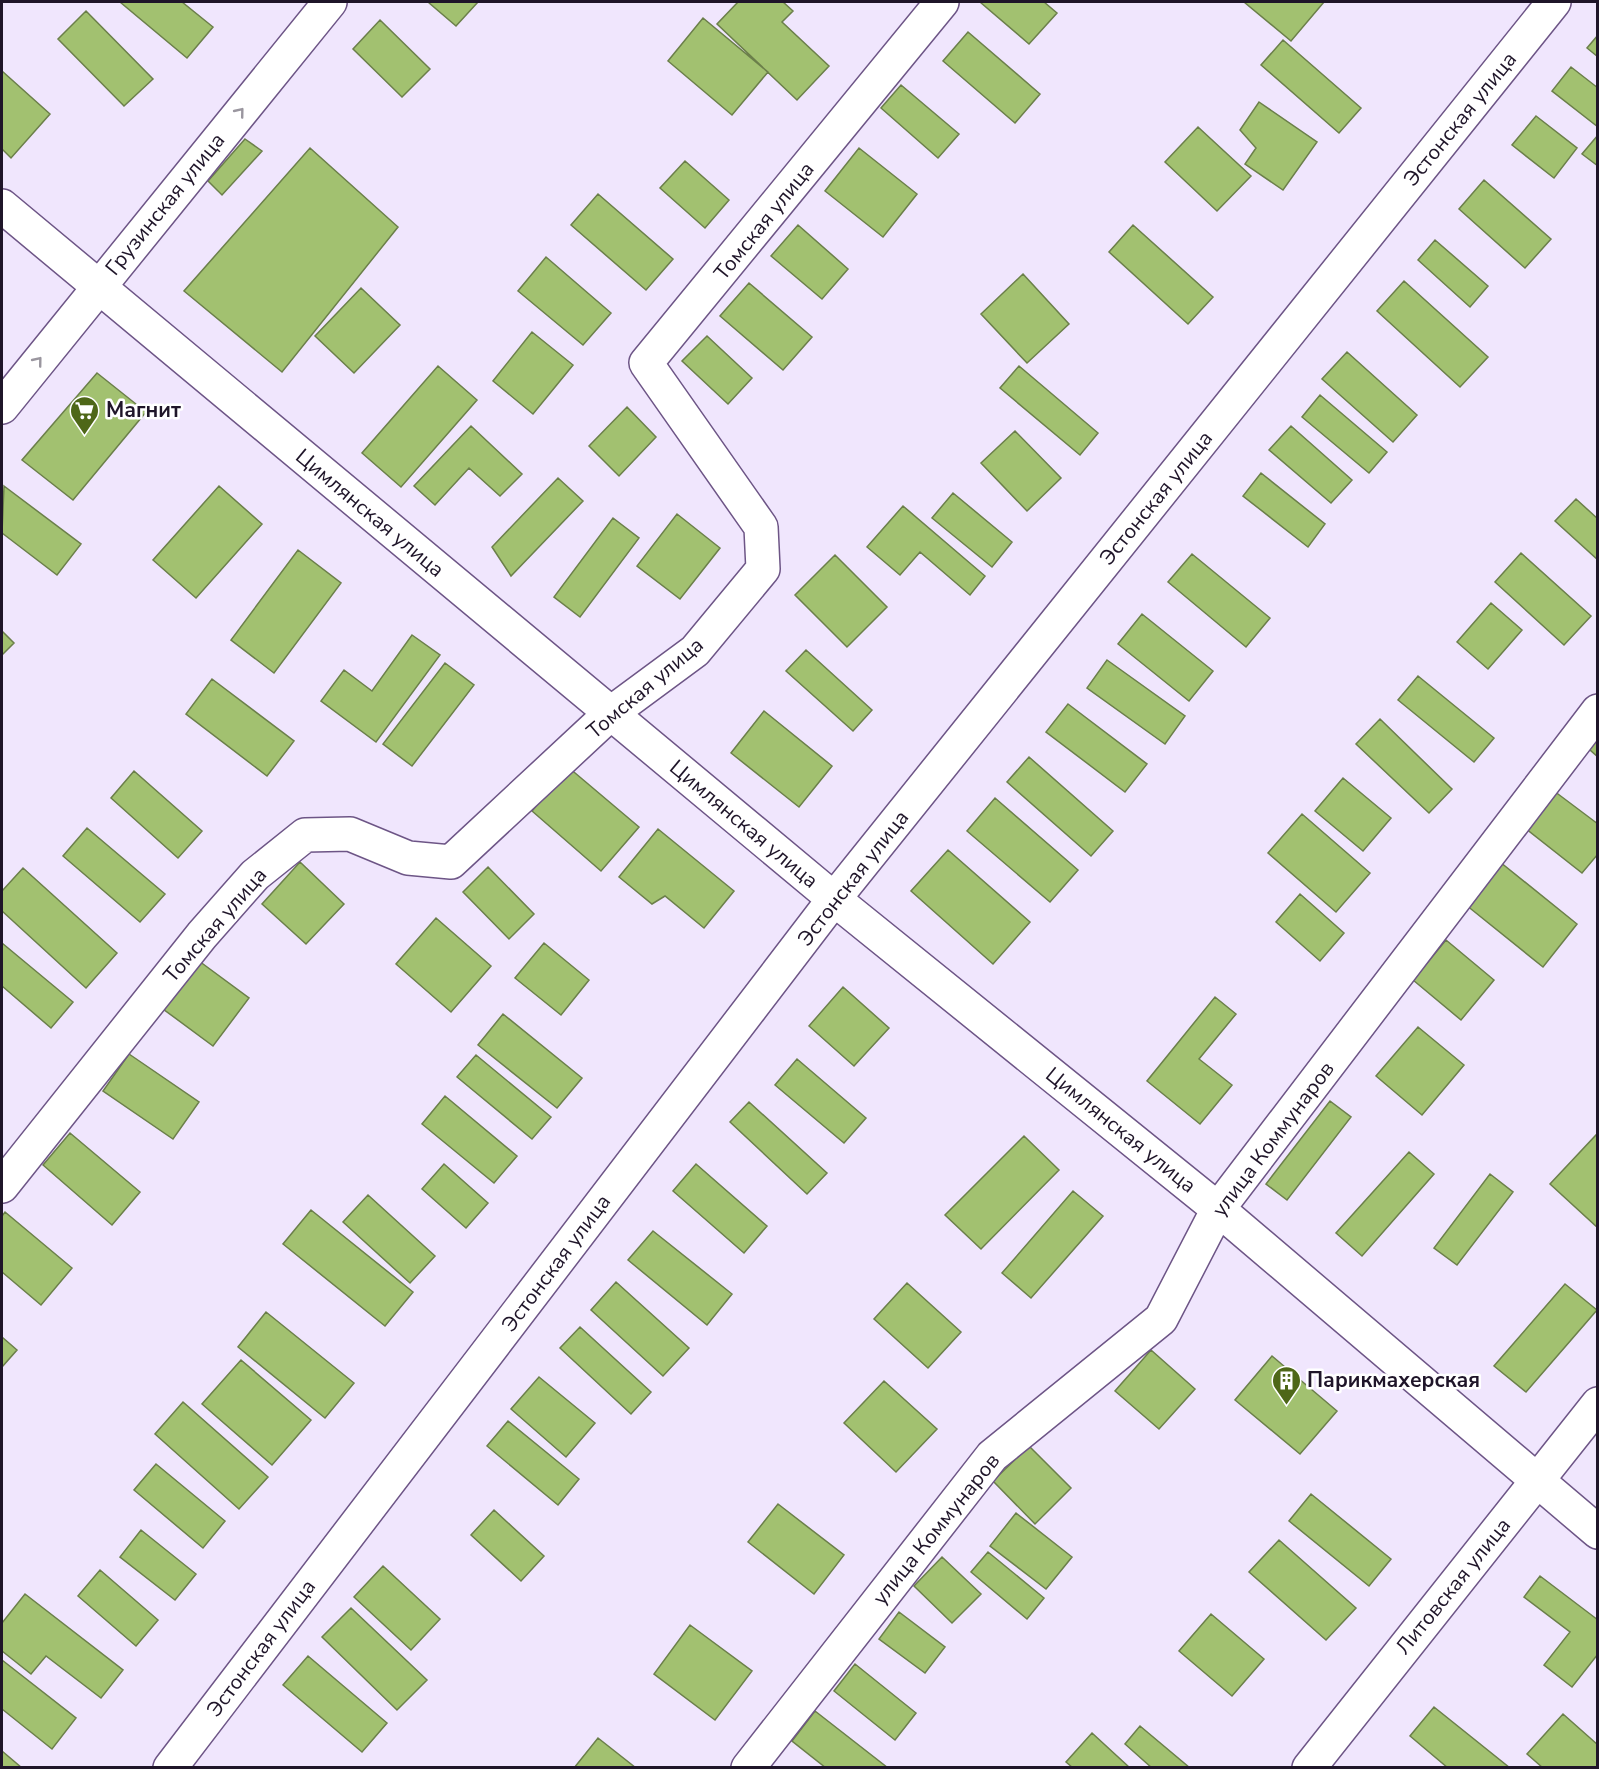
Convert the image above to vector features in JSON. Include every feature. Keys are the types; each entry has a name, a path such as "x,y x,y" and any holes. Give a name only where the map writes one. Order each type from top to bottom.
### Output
{"street":[{"name":"Грузинская улица","path":"2,406 330,2"},
{"name":"Томская улица","path":"2,1186 202,935 255,875 304,836 350,834 408,858 451,862 611,713 695,651 763,568 761,527 646,363 942,2"},
{"name":"Эстонская улица","path":"170,1767 834,899 1554,2"},
{"name":"Цимлянская улица","path":"2,206 834,899 1218,1209 1598,1532"},
{"name":"улица Коммунаров","path":"748,1767 992,1456 1161,1319 1218,1209 1598,711"},
{"name":"Литовская улица","path":"1309,1767 1598,1404"}],"building":[{"path":"120,2 182,2 213,27 187,58"},
{"path":"428,2 478,2 456,26"},
{"path":"738,2 783,2 793,11 782,22 829,66 797,100 717,24"},
{"path":"980,2 1044,2 1057,13 1029,44"},
{"path":"1244,2 1324,2 1291,41"},
{"path":"86,11 153,79 124,106 58,39"},
{"path":"703,18 768,72 732,115 668,61"},
{"path":"380,20 430,69 402,97 353,49"},
{"path":"968,32 1040,94 1015,123 943,61"},
{"path":"1598,35 1598,57 1587,48"},
{"path":"1283,40 1361,108 1339,133 1261,65"},
{"path":"1571,67 1598,88 1598,127 1552,91"},
{"path":"2,71 50,114 11,158 2,149"},
{"path":"901,85 959,134 938,158 881,108"},
{"path":"1259,102 1317,142 1283,190 1245,164 1256,148 1240,130"},
{"path":"1536,116 1577,148 1554,178 1512,145"},
{"path":"1198,127 1251,176 1217,211 1165,162"},
{"path":"1598,135 1598,166 1582,154"},
{"path":"245,139 262,151 222,195 208,181"},
{"path":"310,148 398,227 282,372 184,291"},
{"path":"859,148 917,194 883,237 825,191"},
{"path":"685,161 729,200 705,228 660,188"},
{"path":"1484,180 1551,239 1525,268 1459,209"},
{"path":"598,194 673,259 646,290 571,225"},
{"path":"798,225 848,269 822,299 771,256"},
{"path":"1133,225 1213,297 1188,324 1109,252"},
{"path":"1435,240 1488,286 1470,307 1418,260"},
{"path":"546,257 611,313 583,345 518,291"},
{"path":"1023,274 1069,324 1027,363 981,314"},
{"path":"1404,281 1488,357 1460,387 1377,311"},
{"path":"749,283 812,337 783,370 720,316"},
{"path":"361,288 400,325 354,373 315,336"},
{"path":"532,332 573,365 533,414 493,381"},
{"path":"707,336 752,378 728,404 682,361"},
{"path":"1347,352 1417,415 1393,442 1322,379"},
{"path":"438,366 477,400 401,487 362,453"},
{"path":"1019,366 1098,433 1080,455 1000,388"},
{"name":"Магнит","path":"97,373 146,412 73,500 22,460"},
{"path":"1320,395 1387,452 1369,473 1302,417"},
{"path":"627,407 656,437 619,476 589,446"},
{"path":"471,426 522,474 500,496 469,468 435,505 414,486"},
{"path":"1291,426 1352,480 1331,503 1269,450"},
{"path":"1015,431 1061,478 1027,511 981,463"},
{"path":"1261,473 1325,524 1308,547 1243,496"},
{"path":"558,478 583,501 511,576 492,547"},
{"path":"4,486 81,544 57,575 2,533"},
{"path":"219,486 262,524 196,598 153,560"},
{"path":"953,493 1012,542 992,567 932,518"},
{"path":"1576,499 1598,519 1598,560 1555,521"},
{"path":"903,506 985,576 970,595 920,552 900,575 867,547"},
{"path":"677,514 720,548 680,599 637,566"},
{"path":"613,518 639,538 580,617 554,597"},
{"path":"298,550 341,583 274,673 231,640"},
{"path":"1521,553 1591,616 1564,645 1495,582"},
{"path":"1192,554 1270,618 1246,647 1168,582"},
{"path":"835,555 887,607 847,647 795,595"},
{"path":"1491,603 1522,630 1488,669 1457,642"},
{"path":"1142,614 1213,671 1189,701 1118,644"},
{"path":"2,631 14,643 2,655"},
{"path":"412,635 440,655 376,742 321,701 344,670 372,691"},
{"path":"806,650 872,710 853,731 786,671"},
{"path":"1107,660 1185,716 1165,744 1087,688"},
{"path":"445,663 474,685 412,766 383,744"},
{"path":"1418,676 1494,738 1474,762 1398,700"},
{"path":"212,679 294,741 267,776 186,714"},
{"path":"1068,704 1147,764 1125,792 1046,732"},
{"path":"764,711 832,766 799,807 731,753"},
{"path":"1380,719 1452,789 1429,813 1356,744"},
{"path":"1598,726 1598,757 1582,743"},
{"path":"1029,757 1113,831 1091,856 1007,782"},
{"path":"568,767 639,827 601,871 532,811"},
{"path":"134,771 202,831 178,858 111,798"},
{"path":"1343,778 1391,818 1363,851 1315,811"},
{"path":"1554,791 1598,824 1598,854 1582,873 1525,828"},
{"path":"995,798 1078,870 1050,902 967,831"},
{"path":"1302,814 1370,873 1336,912 1268,853"},
{"path":"87,828 165,894 140,922 63,856"},
{"path":"658,829 734,891 704,928 665,896 652,904 619,877"},
{"path":"948,850 1030,922 993,964 911,891"},
{"path":"300,862 344,904 306,944 262,904"},
{"path":"1500,862 1577,924 1543,967 1466,905"},
{"path":"488,867 534,914 509,939 463,892"},
{"path":"23,868 117,953 86,988 2,911 2,891"},
{"path":"1300,894 1344,933 1320,961 1276,922"},
{"path":"436,918 491,966 451,1012 396,964"},
{"path":"1446,940 1494,980 1461,1020 1413,980"},
{"path":"2,943 73,1002 51,1028 2,986"},
{"path":"544,943 589,980 561,1015 515,978"},
{"path":"199,961 249,998 213,1046 163,1009"},
{"path":"843,987 889,1028 854,1066 809,1026"},
{"path":"1215,997 1236,1014 1199,1059 1232,1085 1200,1124 1147,1081"},
{"path":"503,1014 582,1078 557,1108 478,1045"},
{"path":"1418,1027 1464,1065 1422,1115 1376,1076"},
{"path":"129,1054 199,1102 173,1139 103,1091"},
{"path":"476,1055 551,1117 532,1139 457,1077"},
{"path":"797,1059 866,1118 844,1143 775,1085"},
{"path":"445,1096 517,1156 494,1183 422,1124"},
{"path":"1330,1101 1351,1117 1287,1200 1266,1184"},
{"path":"749,1102 827,1173 807,1194 730,1122"},
{"path":"70,1133 140,1192 112,1225 43,1165"},
{"path":"1596,1135 1598,1136 1598,1228 1550,1184"},
{"path":"1024,1136 1059,1170 981,1249 945,1215"},
{"path":"1409,1152 1434,1174 1362,1256 1336,1233"},
{"path":"444,1164 488,1203 466,1228 422,1189"},
{"path":"696,1164 767,1226 744,1253 673,1191"},
{"path":"1490,1174 1513,1192 1457,1265 1434,1248"},
{"path":"1073,1191 1103,1216 1031,1298 1002,1273"},
{"path":"368,1195 435,1256 410,1283 343,1222"},
{"path":"311,1210 413,1292 385,1326 283,1244"},
{"path":"5,1212 72,1268 41,1305 2,1272 2,1216"},
{"path":"653,1231 732,1294 707,1325 628,1260"},
{"path":"616,1282 689,1348 663,1376 591,1310"},
{"path":"907,1283 961,1332 928,1368 874,1319"},
{"path":"1565,1284 1597,1310 1526,1392 1494,1366"},
{"path":"266,1312 354,1383 325,1418 238,1347"},
{"path":"580,1327 651,1392 631,1414 560,1348"},
{"path":"2,1337 17,1350 2,1367"},
{"path":"1151,1350 1195,1389 1159,1429 1115,1391"},
{"name":"Парикмахерская","path":"1272,1356 1337,1411 1300,1454 1235,1400"},
{"path":"241,1360 311,1420 272,1465 202,1404"},
{"path":"539,1377 595,1423 566,1457 511,1409"},
{"path":"884,1381 937,1429 896,1472 844,1423"},
{"path":"183,1402 268,1477 239,1509 155,1434"},
{"path":"508,1421 579,1479 558,1505 487,1446"},
{"path":"1029,1446 1071,1488 1035,1524 993,1481"},
{"path":"156,1464 225,1521 203,1548 134,1490"},
{"path":"1311,1494 1391,1559 1369,1586 1289,1521"},
{"path":"778,1504 844,1555 814,1594 748,1542"},
{"path":"494,1510 544,1556 521,1581 471,1535"},
{"path":"1016,1513 1072,1557 1046,1589 990,1546"},
{"path":"141,1530 196,1574 175,1600 120,1557"},
{"path":"1279,1540 1356,1608 1326,1640 1249,1572"},
{"path":"988,1552 1044,1598 1027,1619 971,1572"},
{"path":"942,1557 981,1594 952,1623 914,1586"},
{"path":"383,1566 440,1619 411,1650 354,1597"},
{"path":"100,1570 158,1620 136,1646 78,1596"},
{"path":"1540,1576 1598,1620 1598,1654 1572,1687 1544,1665 1570,1632 1524,1597"},
{"path":"25,1594 123,1670 101,1698 46,1656 31,1674 2,1651 2,1623"},
{"path":"351,1608 427,1680 397,1710 322,1637"},
{"path":"899,1612 945,1647 925,1673 879,1639"},
{"path":"1211,1614 1264,1659 1232,1696 1179,1651"},
{"path":"690,1625 752,1671 715,1720 654,1674"},
{"path":"308,1656 387,1723 362,1752 283,1685"},
{"path":"2,1660 76,1718 52,1749 2,1709"},
{"path":"855,1664 916,1713 895,1740 834,1691"},
{"path":"1434,1707 1510,1768 1448,1768 1410,1736"},
{"path":"815,1711 888,1768 826,1768 792,1741"},
{"path":"1563,1714 1598,1745 1598,1768 1543,1768 1527,1754"},
{"path":"1140,1726 1190,1768 1152,1768 1125,1744"},
{"path":"1092,1733 1130,1768 1073,1768 1066,1762"},
{"path":"598,1738 636,1768 574,1768"},
{"path":"2,1751 22,1768 2,1768"}],"place":[{"name":"Магнит","path":"85,436"},
{"name":"Парикмахерская","path":"1286,1406"}]}
